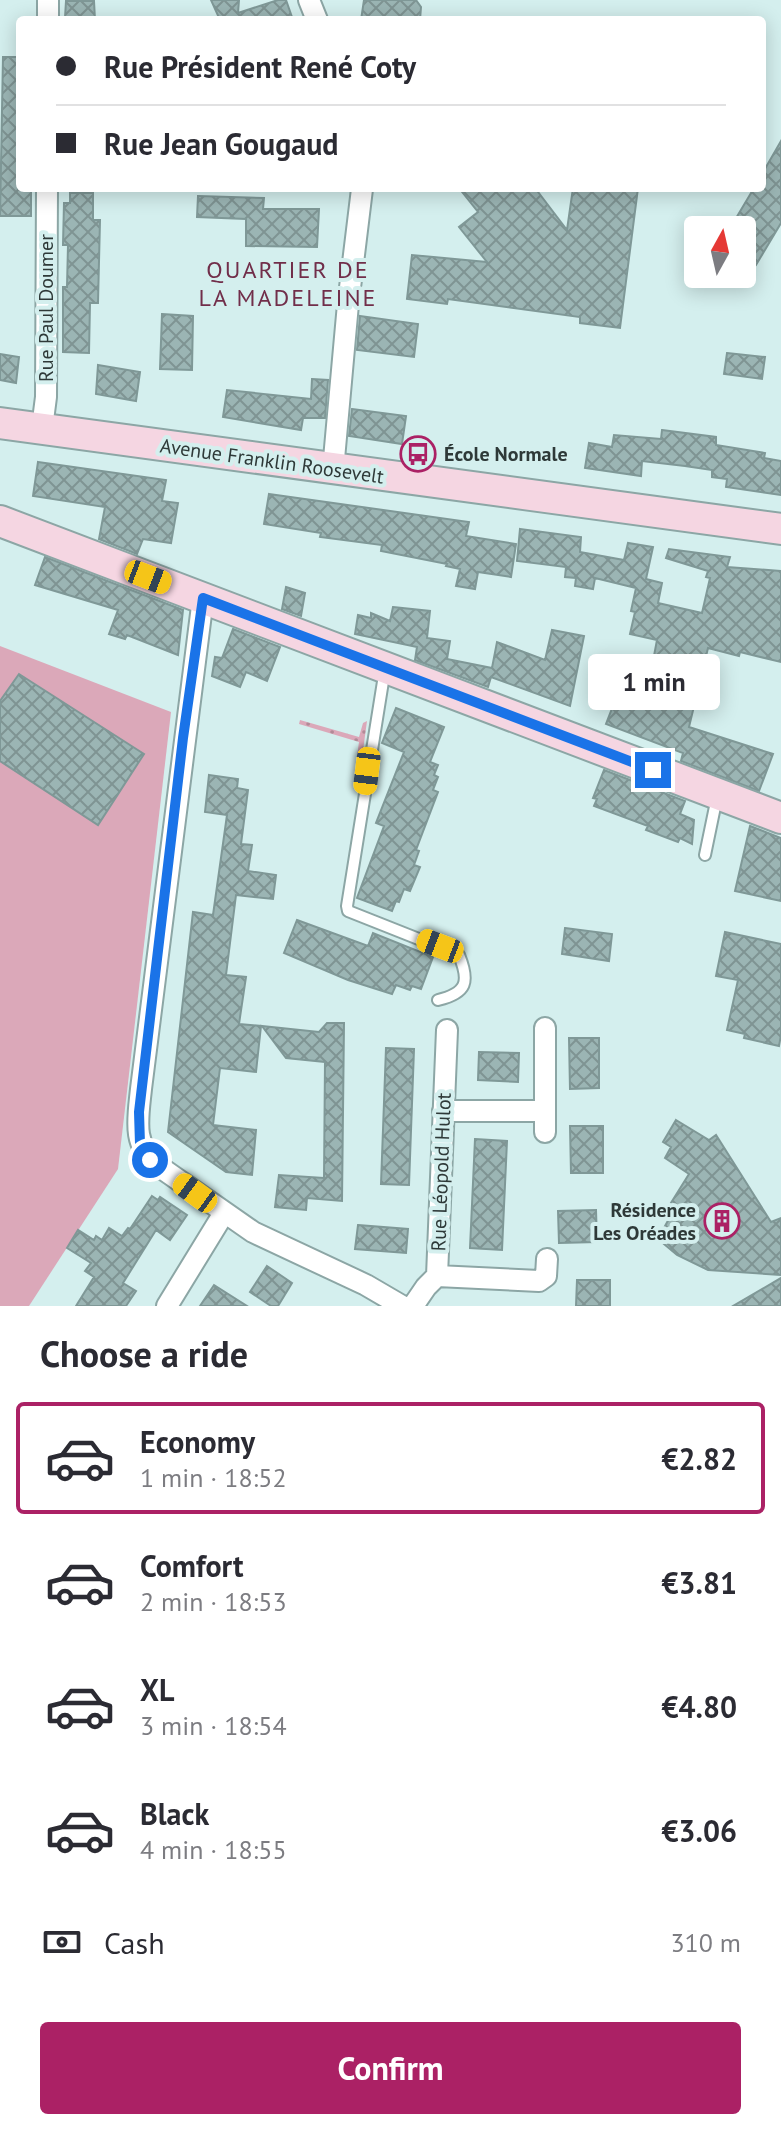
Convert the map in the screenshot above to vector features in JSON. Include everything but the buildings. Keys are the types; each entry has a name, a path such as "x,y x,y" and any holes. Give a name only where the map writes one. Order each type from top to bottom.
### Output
{"main road":[{"name":"Avenue Franklin Roosevelt","path":"0,423 781,529"},
{"path":"0,521 781,818"}],"street":[{"name":"Rue Paul Doumer","path":"42,428 46,397 47,192"},
{"path":"333,470 362,192"},
{"path":"203,598 183,738 138,1133 140,1144 150,1160 253,1232 366,1285 402,1306"},
{"path":"443,1111 545,1121 545,1028"},
{"name":"Rue Léopold Hulot","path":"413,1306 437,1276 447,1030"},
{"path":"167,1306 224,1213"},
{"path":"437,1276 539,1281 546,1276 547,1259"}],"lane":[{"path":"385,667 347,906 348,911 459,955 466,972 464,987 456,995 438,1000"},
{"path":"705,855 717,795"}],"shaded area":[{"path":"0,646 171,712 118,1169 29,1306 0,1306"},
{"path":"300,720 359,737 363,723 367,721 362,758 360,760 357,756 359,742 299,724"}],"place":[{"name":"École Normale","path":"418,454"},
{"name":"Résidence Les Oréades","path":"722,1221"}],"district":[{"name":"QUARTIER DE LA MADELEINE","path":"288,284"}],"route":[{"path":"150,1160 140,1144 139,1112 183,738 203,598 653,770"}]}
